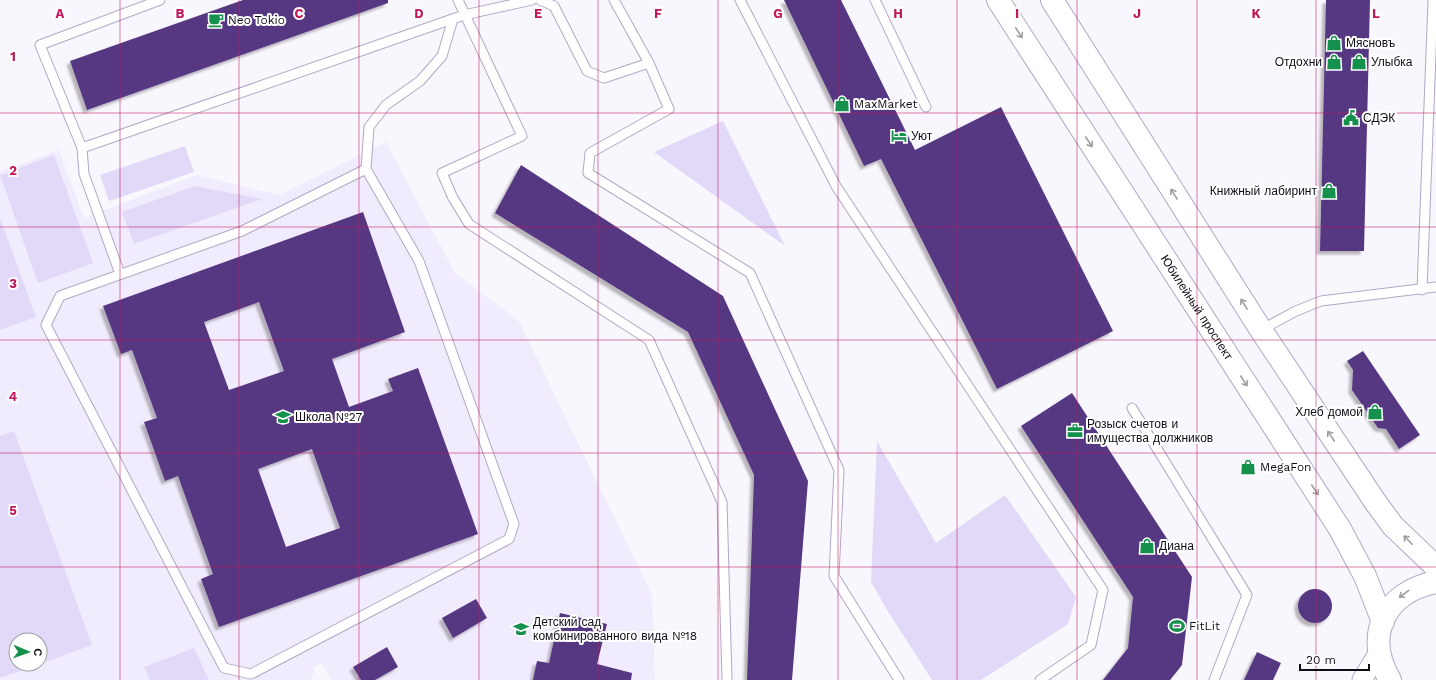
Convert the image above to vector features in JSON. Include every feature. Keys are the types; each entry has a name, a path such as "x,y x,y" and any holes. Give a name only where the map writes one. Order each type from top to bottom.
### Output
{"main road":[{"name":"Юбилейный проспект","path":"998,0 1340,529 1365,576 1383,622"},
{"path":"1052,0 1260,330 1376,503 1393,526 1436,567"},
{"path":"1390,680 1383,668 1379,652 1379,635 1383,622 1392,604 1405,593 1420,585 1436,582"}],"street":[{"path":"1362,680 1379,652"}],"lane":[{"path":"120,274 84,174 82,148 40,45 160,0"},
{"path":"458,0 522,136 442,173 453,198 469,224 649,340 722,502 727,680"},
{"path":"82,148 464,15 532,0"},
{"path":"540,0 554,6 587,71 604,78 648,63"},
{"path":"614,0 648,63 669,109 590,152 588,174 750,273 840,470 834,576 899,680"},
{"path":"740,0 836,186 1103,590 1090,645 1040,680"},
{"path":"875,0 926,107"},
{"path":"1422,290 1433,0"},
{"path":"366,169 242,231 60,296 46,325 224,668 251,674 509,539 514,524 420,261 366,169 369,127 386,104 420,81 442,56 453,19"},
{"path":"1260,330 1296,311 1321,301 1422,290 1436,287"},
{"path":"1132,408 1247,595 1214,680"}],"shaded area":[{"path":"723,121 785,246 654,152"},
{"name":"Школа №27","path":"386,142 455,273 519,321 652,595 655,680 332,680 322,664 315,667 311,680 0,680 0,171 59,150 84,218 197,175 279,195"},
{"path":"185,146 194,172 109,201 100,175"},
{"path":"54,155 93,263 38,283 0,175"},
{"path":"195,186 262,199 134,244 122,212"},
{"path":"0,218 36,317 0,330"},
{"path":"14,431 92,645 48,661 48,632 8,632 8,672 17,672 0,678 0,436"},
{"path":"877,441 936,543 1005,495 1076,597 1068,624 981,680 932,680 887,610 871,582"},
{"path":"194,648 209,680 150,680 144,667"}],"building":[{"path":"243,0 388,0 388,3 87,110 70,61"},
{"path":"784,0 841,0 915,150 1001,107 1113,331 997,389 881,159 864,166"},
{"path":"1326,0 1370,0 1364,251 1320,251"},
{"path":"521,165 723,296 808,481 792,680 747,680 754,475 688,332 495,213"},
{"path":"363,212 405,332 332,359 349,407 393,391 388,379 418,368 478,534 219,627 201,579 213,574 178,476 165,481 144,422 157,418 132,350 121,354 103,306","holes":["259,302 284,371 229,390 204,322","312,449 340,528 286,547 258,469"]},
{"path":"1363,351 1420,435 1399,449 1386,429 1378,428 1352,390 1353,370 1347,361"},
{"path":"1072,393 1192,577 1182,665 1170,680 1103,680 1128,648 1133,597 1021,426"},
{"path":"1318,589 1327,594 1331,599 1331,613 1327,618 1322,622 1312,623 1308,622 1299,613 1298,603 1299,599 1308,590"},
{"path":"476,599 487,618 453,638 442,618"},
{"path":"560,613 607,624 597,664 632,673 631,680 533,680 537,661 549,663"},
{"path":"387,647 398,667 375,680 361,680 353,667"},
{"path":"1257,652 1281,663 1273,680 1244,680"}],"place":[{"name":"Neo Tokio","path":"216,20"},
{"name":"Мясновъ","path":"1334,43"},
{"name":"Отдохни","path":"1334,62"},
{"name":"Улыбка","path":"1359,62"},
{"name":"MaxMarket","path":"842,104"},
{"name":"СДЭК","path":"1351,118"},
{"name":"Уют","path":"899,136"},
{"name":"Книжный лабиринт","path":"1329,191"},
{"name":"Хлеб домой","path":"1375,412"},
{"name":"Школа №27","path":"283,417"},
{"name":"Розыск счетов и имущества должников","path":"1075,431"},
{"name":"MegaFon","path":"1248,467"},
{"name":"Диана","path":"1147,546"},
{"name":"FitLit","path":"1177,626"},
{"name":"Детский сад комбинированного вида №18","path":"521,629"}]}
